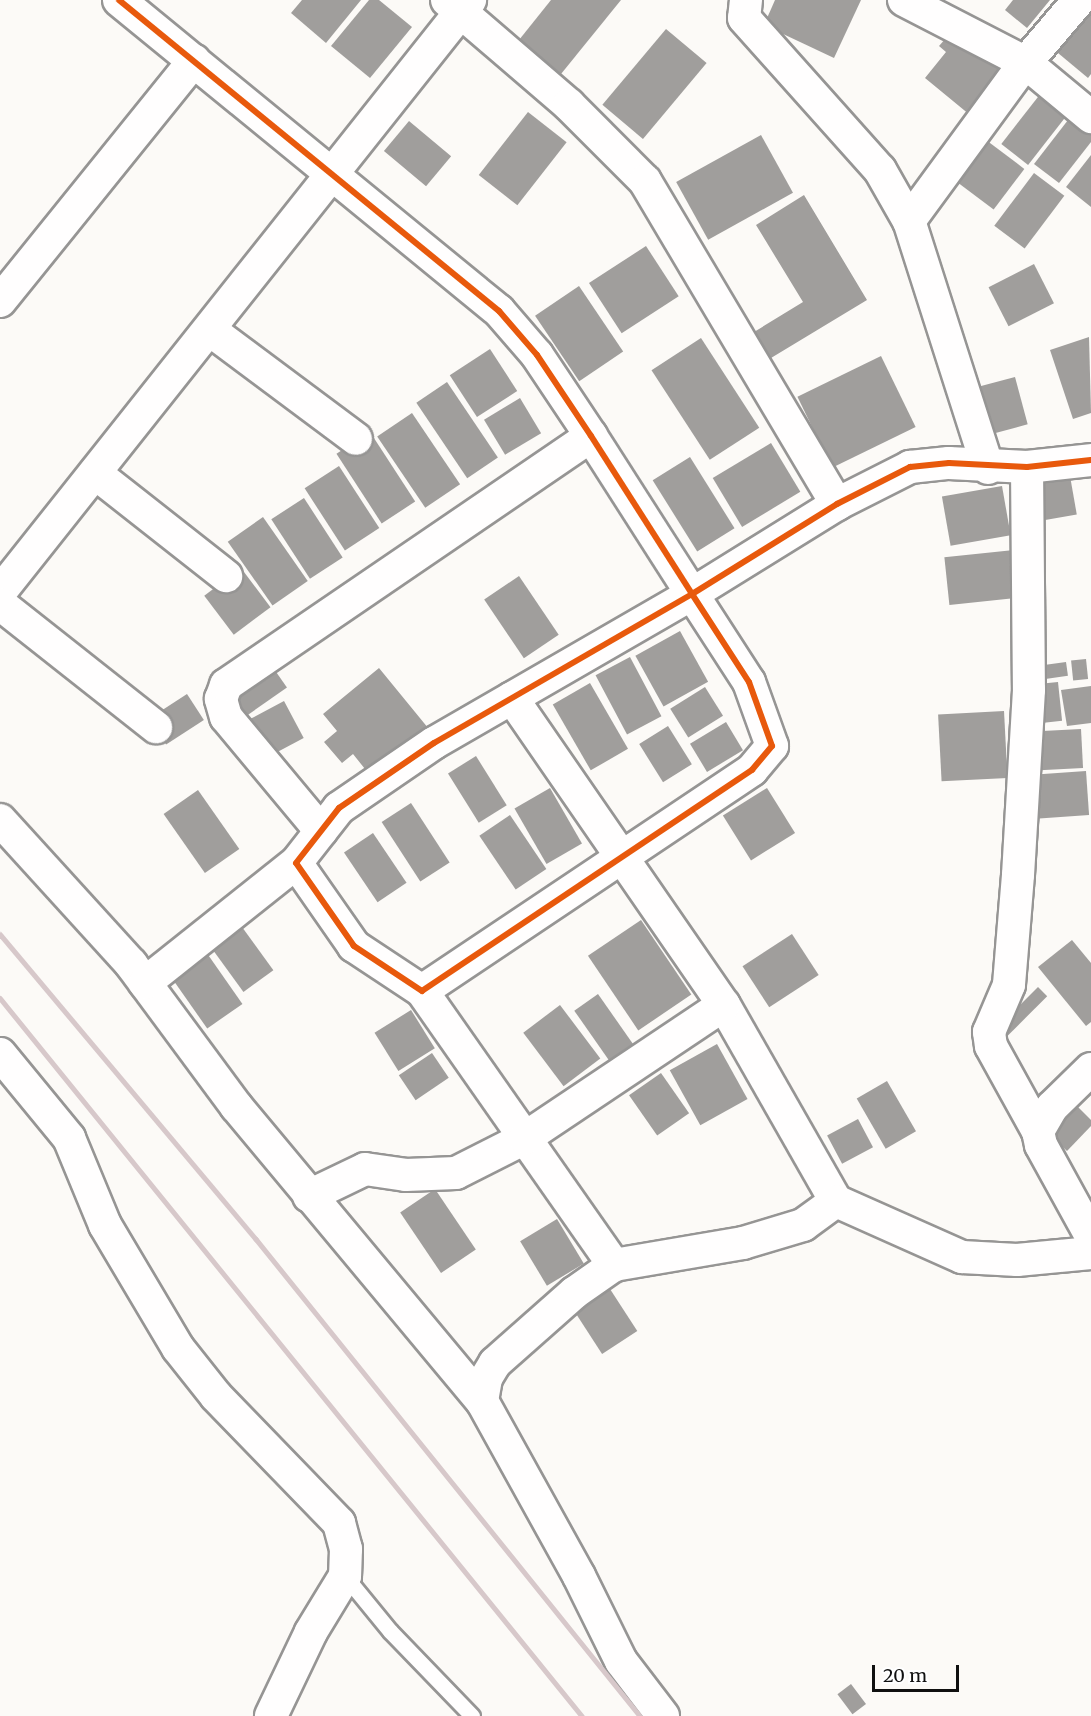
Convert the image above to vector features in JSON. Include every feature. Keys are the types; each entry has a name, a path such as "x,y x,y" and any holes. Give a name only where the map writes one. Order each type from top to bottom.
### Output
{"street":[{"path":"119,0 334,174 498,311 537,355 749,682 772,746 752,770 422,991"},
{"path":"746,0 744,18 880,170 909,221 988,468"},
{"path":"904,0 1026,63 1091,117"},
{"path":"909,221 1026,63 1079,0"},
{"path":"0,592 334,174 459,4 569,105 645,181 837,504"},
{"path":"0,301 194,61"},
{"path":"210,330 356,439"},
{"path":"321,831 226,717 221,699 226,685 591,436"},
{"path":"145,983 296,863 339,808 434,743 692,594 837,504 910,467 949,463 988,468 1027,467 1091,460"},
{"path":"1027,467 1030,621 1018,875 1010,985 989,1032 991,1046 1038,1131 1041,1145 1091,1236"},
{"path":"95,473 226,576"},
{"path":"0,604 156,727"},
{"path":"512,699 624,857 724,1005 836,1201 962,1257 1017,1260 1091,1253"},
{"path":"0,820 145,983 309,1196 482,1401 574,1565 621,1661 663,1716"},
{"path":"296,863 354,946 422,991 614,1264"},
{"path":"309,1196 365,1169 406,1174 456,1173 525,1138 724,1005"},
{"path":"0,1054 69,1138 105,1225 178,1348 216,1396 339,1523 346,1549 345,1576 311,1632 271,1716"},
{"path":"1038,1131 1052,1107 1091,1070"},
{"path":"482,1401 486,1378 495,1364 574,1293 614,1264 743,1243 803,1225 836,1201"}],"lane":[{"path":"345,1576 390,1630 472,1716"}],"building":[{"path":"302,0 361,0 326,43 291,13"},
{"path":"369,0 379,0 412,27 370,78 331,46"},
{"path":"551,0 621,0 561,74 519,40"},
{"path":"775,0 861,0 834,58 764,25"},
{"path":"1013,0 1050,0 1027,28 1005,10"},
{"path":"1091,12 1091,74 1088,78 1058,53"},
{"path":"666,29 707,63 643,139 602,105"},
{"path":"953,30 1004,74 970,115 925,78 946,52 939,46"},
{"path":"1045,88 1072,109 1028,165 1001,144"},
{"path":"1075,111 1091,124 1091,142 1059,183 1034,164"},
{"path":"528,112 567,142 517,205 479,175"},
{"path":"409,121 451,156 426,186 384,151"},
{"path":"761,135 793,193 708,240 676,182"},
{"path":"986,140 1024,169 994,210 955,181"},
{"path":"1091,155 1091,207 1066,187"},
{"path":"1034,173 1064,196 1025,249 994,226"},
{"path":"804,195 867,300 771,358 754,332 803,302 756,225"},
{"path":"646,246 679,296 622,333 589,283"},
{"path":"1034,264 1054,303 1009,326 989,287"},
{"path":"579,286 623,351 579,381 535,316"},
{"path":"1089,337 1091,413 1073,419 1050,350"},
{"path":"701,338 759,428 710,460 652,370"},
{"path":"490,349 517,391 477,417 450,375"},
{"path":"881,356 916,427 832,468 797,397"},
{"path":"1015,377 1028,424 990,434 977,387"},
{"path":"447,382 498,457 467,478 416,403"},
{"path":"520,398 541,433 505,455 484,420"},
{"path":"412,413 460,484 425,508 377,436"},
{"path":"370,432 415,502 382,523 336,454"},
{"path":"771,443 800,492 742,527 713,478"},
{"path":"690,457 735,528 697,552 653,480"},
{"path":"339,466 379,528 345,550 305,488"},
{"path":"1070,476 1077,514 1045,520 1038,482"},
{"path":"1002,486 1011,535 951,546 942,497"},
{"path":"304,498 343,558 310,579 271,519"},
{"path":"263,517 308,581 273,606 228,542"},
{"path":"1014,550 1019,598 949,605 944,557"},
{"path":"241,568 270,607 234,635 204,596"},
{"path":"519,576 559,635 524,658 484,599"},
{"path":"680,631 708,682 664,706 635,656"},
{"path":"260,649 287,688 246,716 219,678"},
{"path":"630,657 661,716 627,734 596,675"},
{"path":"1086,659 1088,679 1073,680 1071,661"},
{"path":"1066,662 1068,676 1033,681 1031,667"},
{"path":"379,668 433,734 412,751 406,743 369,774 353,754 342,763 324,742 337,731 323,714"},
{"path":"1058,682 1062,721 1037,723 1033,685"},
{"path":"590,683 628,749 591,770 553,704"},
{"path":"1091,686 1091,723 1067,726 1061,690"},
{"path":"705,687 723,716 688,738 670,709"},
{"path":"187,694 204,720 166,745 149,719"},
{"path":"284,701 304,738 268,757 249,720"},
{"path":"1004,711 1008,778 942,781 938,714"},
{"path":"726,722 743,750 707,772 690,744"},
{"path":"668,726 692,764 663,782 639,744"},
{"path":"1081,729 1083,768 1030,771 1028,732"},
{"path":"476,756 507,805 479,823 448,773"},
{"path":"1086,771 1089,815 1039,818 1036,774"},
{"path":"550,788 582,843 546,864 514,808"},
{"path":"767,788 795,833 751,861 723,816"},
{"path":"198,790 239,849 205,873 164,814"},
{"path":"411,803 450,863 420,882 382,822"},
{"path":"510,815 546,869 516,890 479,836"},
{"path":"373,833 407,883 378,902 344,853"},
{"path":"234,916 273,970 243,992 204,938"},
{"path":"641,920 691,995 638,1030 588,956"},
{"path":"792,934 819,975 769,1007 743,966"},
{"path":"1072,940 1091,963 1091,1022 1086,1026 1038,967"},
{"path":"204,949 242,1004 207,1029 169,974"},
{"path":"1038,987 1047,996 1006,1037 997,1028"},
{"path":"598,994 635,1047 612,1064 574,1011"},
{"path":"560,1005 600,1059 564,1086 523,1033"},
{"path":"411,1010 435,1048 398,1071 375,1033"},
{"path":"717,1044 748,1099 700,1125 670,1070"},
{"path":"432,1053 449,1078 416,1100 399,1075"},
{"path":"661,1073 689,1113 657,1136 629,1095"},
{"path":"887,1081 916,1131 886,1149 857,1098"},
{"path":"1059,1088 1091,1120 1091,1126 1067,1151 1030,1116"},
{"path":"858,1119 873,1147 842,1164 827,1135"},
{"path":"435,1189 476,1250 441,1273 400,1212"},
{"path":"557,1219 584,1264 547,1286 520,1241"},
{"path":"597,1269 637,1331 602,1354 562,1292"},
{"path":"851,1684 866,1704 852,1714 837,1694"}],"railway":[{"path":"0,934 256,1239 640,1716"},
{"path":"0,998 582,1716"}],"cycle path":[{"path":"119,0 499,311 537,355 591,436 692,594 749,682 772,746 752,770 422,991 354,946 296,863 339,808 434,743 692,594 837,504 910,467 949,463 1027,467 1091,460"}]}
